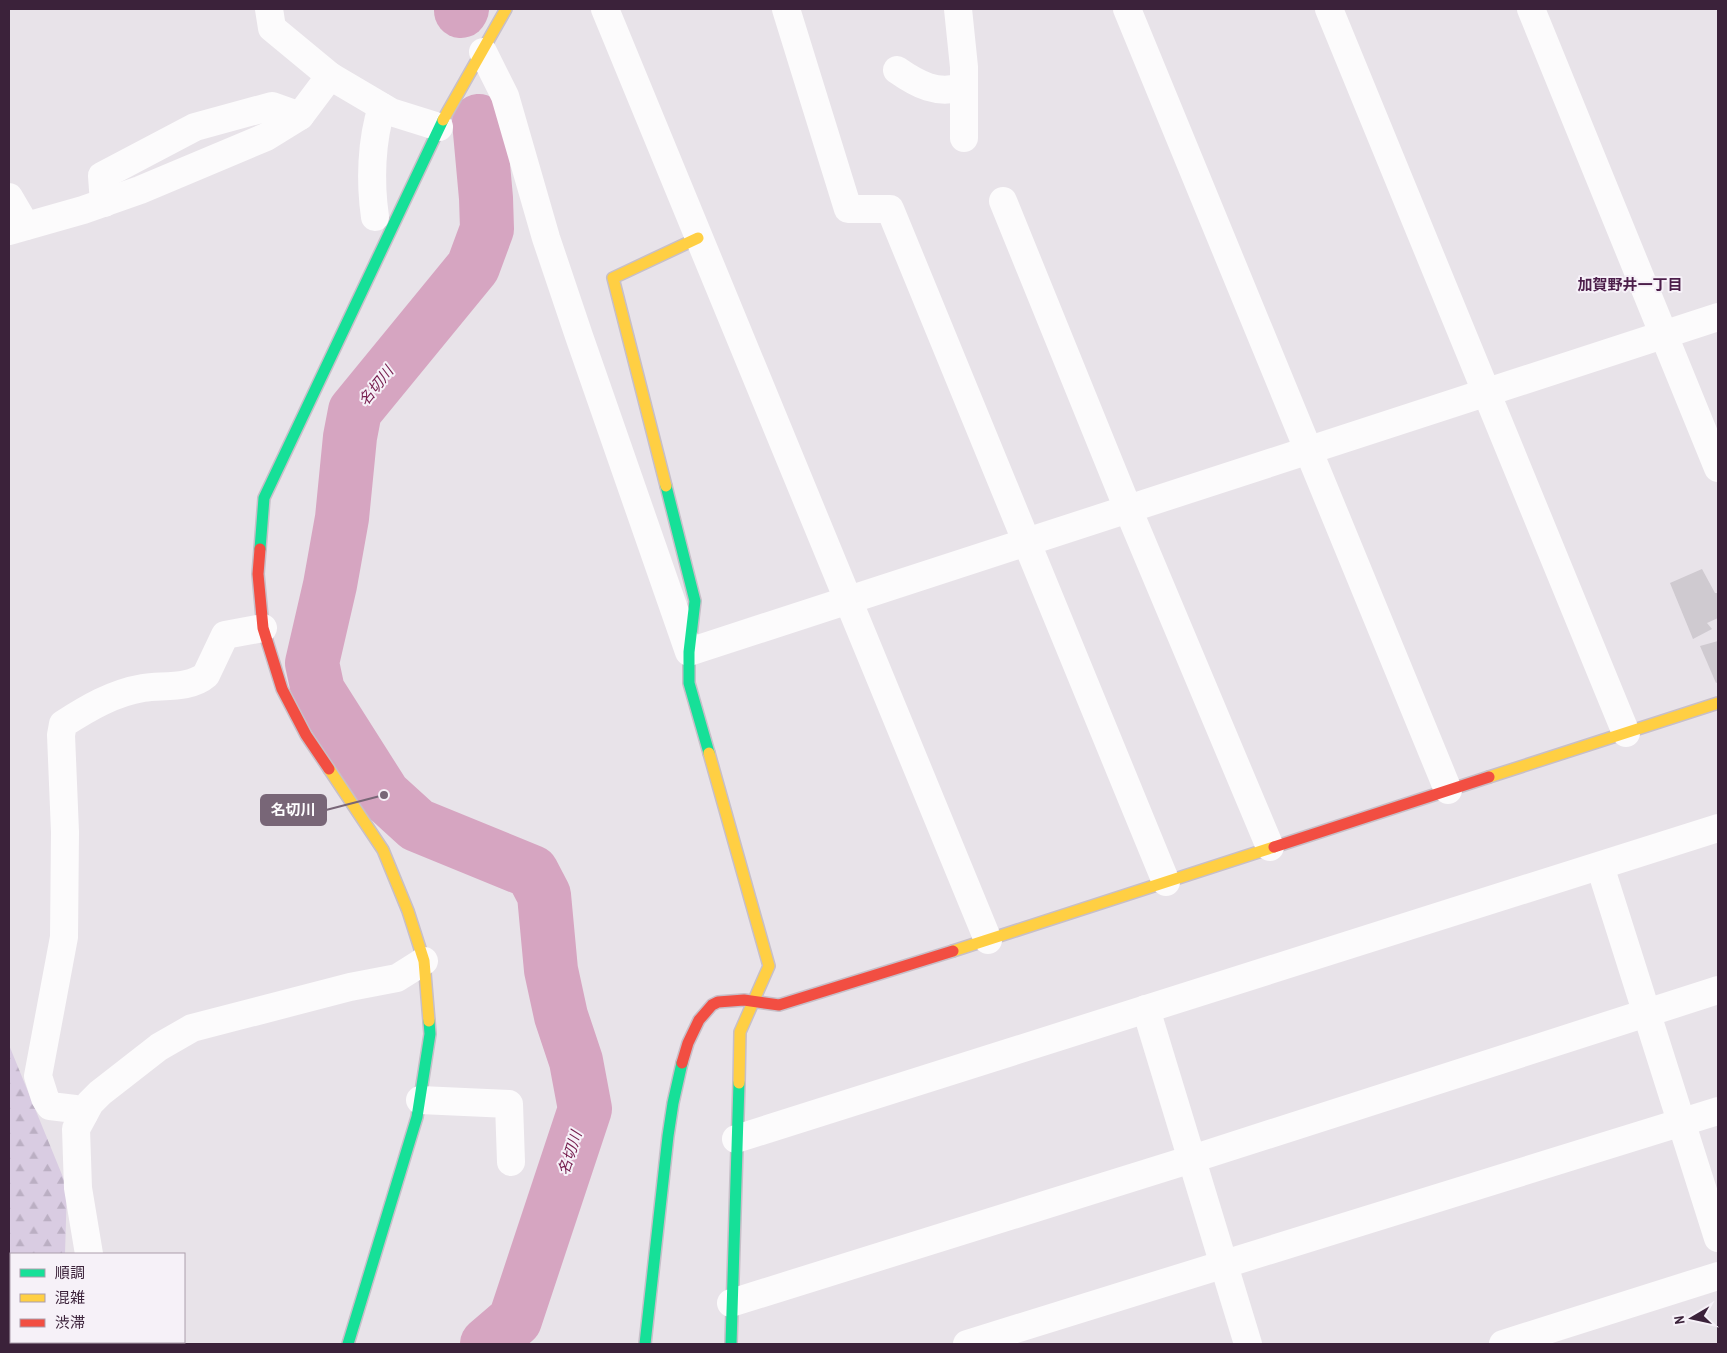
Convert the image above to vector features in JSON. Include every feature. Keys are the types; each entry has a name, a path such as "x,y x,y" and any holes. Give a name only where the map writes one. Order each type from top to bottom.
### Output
{"street":[{"path":"269,9 272,28 330,76 382,108 439,127"},
{"path":"348,1344 417,1117 430,1034 424,961 408,911 383,850 306,735 282,689 263,628 258,574 264,498 439,127 506,9"},
{"path":"605,9 988,940"},
{"path":"786,9 848,209 890,209 1166,882"},
{"path":"958,9 964,67 964,138"},
{"path":"1127,9 1307,451 1448,790"},
{"path":"1329,9 1626,733"},
{"path":"1531,9 1718,468"},
{"path":"483,52 505,96 546,238 689,652"},
{"path":"897,70 918,85 950,90 964,86"},
{"path":"9,197 18,228 104,203 140,190 266,137 300,116 330,76"},
{"path":"104,203 102,176 195,127 272,106 300,116"},
{"path":"376,217 374,206 374,148 376,130 382,108"},
{"path":"1003,201 1128,509 1270,847"},
{"path":"698,238 613,278 695,601 689,652 689,684 769,966 740,1032 731,1344"},
{"path":"689,652 1718,317"},
{"path":"84,1114 75,1108 50,1106 45,1098 38,1076 64,937 65,832 61,735 63,724 95,704 118,695 142,688 175,685 200,680 206,675 225,635 263,628"},
{"path":"645,1344 677,1087 692,1032 707,1009 714,1004 729,1001 755,1000 779,1005 988,940 1718,703"},
{"path":"736,1139 1718,828"},
{"path":"1600,866 1718,1238"},
{"path":"88,1253 77,1169 76,1129 90,1103 100,1093 159,1047 192,1028 350,987 397,978 424,961"},
{"path":"731,1302 1192,1159 1718,990"},
{"path":"1146,1009 1248,1344"},
{"path":"420,1100 509,1104 511,1162"},
{"path":"967,1344 1718,1111"},
{"path":"1503,1344 1718,1276"}],"green space":[{"path":"9,1045 67,1187 65,1253 10,1253 10,1343 62,1344 9,1344"}],"building":[{"path":"1702,569 1715,593 1718,593 1718,618 1707,623 1712,629 1693,639 1670,583"},
{"path":"1718,641 1718,682 1716,683 1700,646"}],"waterway":[{"name":"名切川","path":"479,121 487,229 473,267 355,411 350,437 342,518 330,585 312,663 318,691 384,795 417,825 532,872 544,895 551,970 561,1016 576,1061 585,1109 515,1320 487,1344"}],"traffic: fast":[{"path":"260,549 264,498 443,120"},
{"path":"666,486 695,601 689,652 689,683 709,753"},
{"path":"348,1344 417,1117 430,1034 429,1021"},
{"path":"645,1344 668,1136 682,1063"},
{"path":"731,1344 739,1083"}],"traffic: slow":[{"path":"443,120 506,9"},
{"path":"666,486 613,278 698,238"},
{"path":"1489,777 1718,703"},
{"path":"709,753 769,966 740,1032 739,1083"},
{"path":"329,769 383,850 408,911 424,961 429,1021"},
{"path":"953,951 1274,847"}],"traffic: jam":[{"path":"260,549 258,574 263,628 282,689 306,735 329,769"},
{"path":"1274,847 1489,777"},
{"path":"682,1063 688,1043 699,1020 712,1005 718,1002 744,1000 779,1005 953,951"}],"place":[{"name":"名切川","path":"384,795"}],"district":[{"name":"加賀野井一丁目","path":"1630,285"}]}
